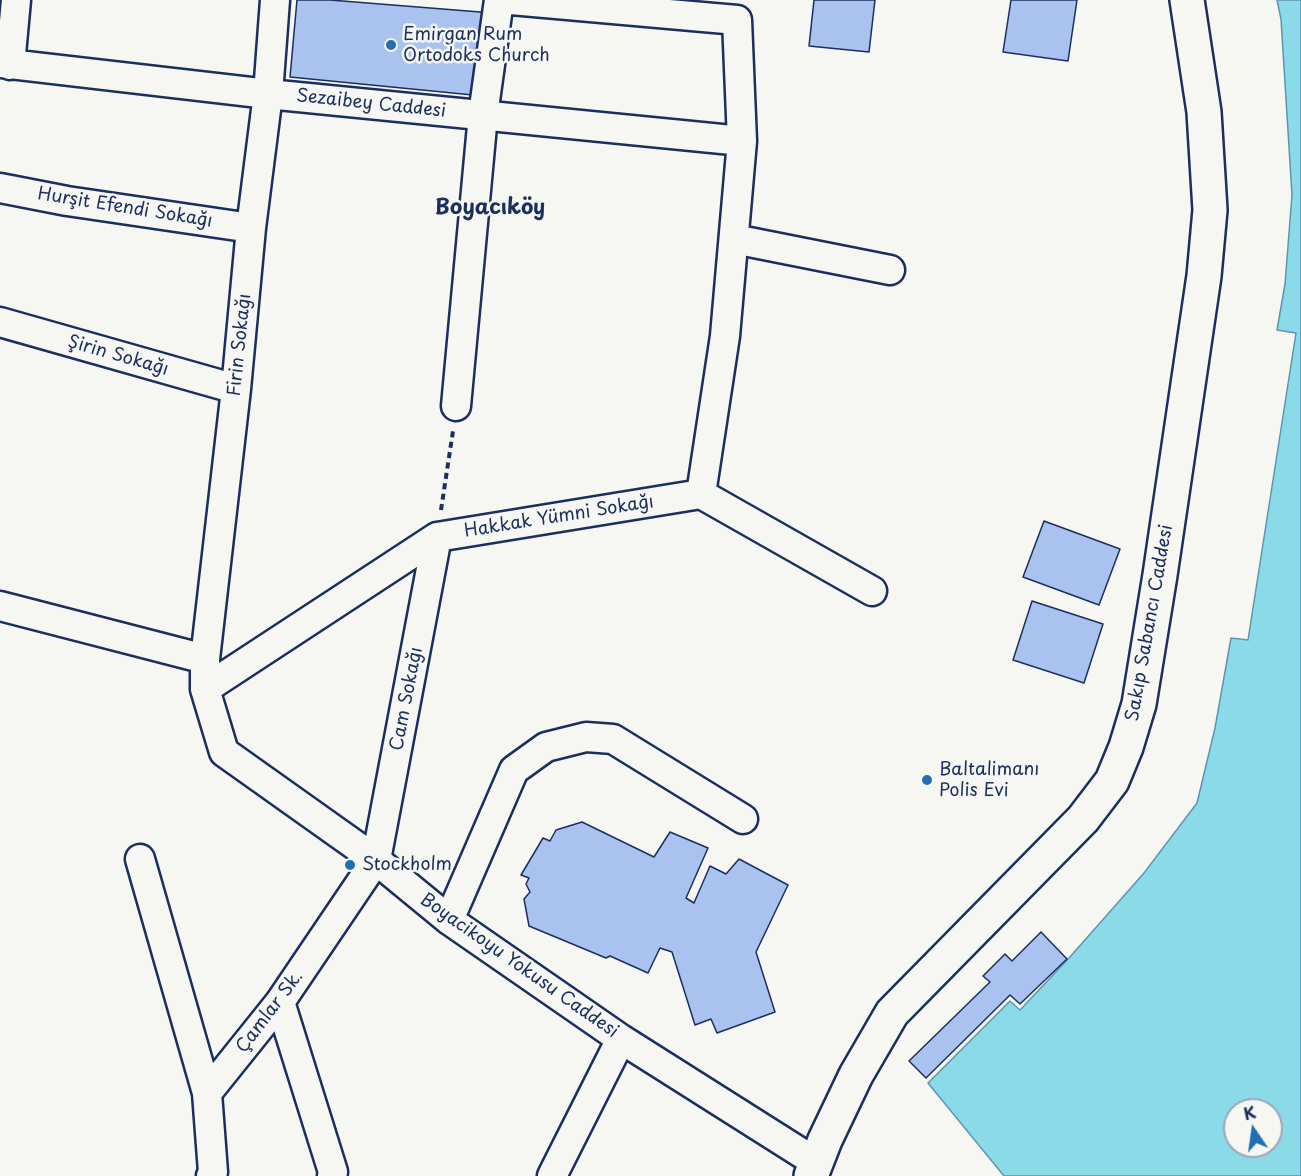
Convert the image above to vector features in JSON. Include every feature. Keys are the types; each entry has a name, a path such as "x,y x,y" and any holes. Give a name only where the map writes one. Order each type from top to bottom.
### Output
{"main road":[{"name":"Sakıp Sabancı Caddesi","path":"816,1172 825,1140 856,1075 892,1013 1083,819 1112,781 1126,747 1139,704 1160,575 1204,276 1210,210 1204,112 1187,0"}],"street":[{"path":"5,64 16,0"},
{"name":"Firin Sokağı","path":"205,689 205,659 236,389 251,228 268,94 275,0"},
{"path":"456,406 483,115 499,0"},
{"path":"511,0 737,20 742,141 725,336 701,494 872,591"},
{"name":"Sezaibey Caddesi","path":"5,64 268,94 742,141"},
{"name":"Hurşit Efendi Sokağı","path":"0,188 67,201 251,228"},
{"path":"734,239 890,270"},
{"name":"Şirin Sokağı","path":"0,322 236,389"},
{"name":"Hakkak Yümni Sokağı","path":"205,689 437,537 701,494"},
{"name":"Cam Sokağı","path":"376,860 437,537"},
{"path":"0,606 205,659"},
{"name":"Boyacikoyu Yokusu Caddesi","path":"205,689 224,752 376,860 449,920 816,1172"},
{"path":"449,920 514,770 546,747 586,737 613,739 743,819"},
{"path":"140,859 207,1093 213,1172 211,1176"},
{"name":"Çamlar Sk.","path":"207,1093 280,1002 376,860"},
{"path":"280,1002 333,1172 332,1176"},
{"path":"552,1176 621,1039"}],"path":[{"path":"437,537 456,406"}],"water":[{"path":"1277,0 1301,0 1301,1176 1004,1176 928,1083 1010,1001 1020,1010 1144,873 1197,803 1215,728 1231,638 1248,640 1296,333 1277,330 1285,284 1292,195 1281,19"}],"building":[{"name":"Emirgan Rum Ortodoks Church","path":"297,0 330,0 493,13 483,96 290,77"},
{"path":"814,0 875,0 869,52 809,46"},
{"path":"1011,0 1077,0 1068,61 1003,52"},
{"path":"1044,521 1120,549 1099,605 1023,577"},
{"path":"1032,601 1103,624 1084,683 1013,660"},
{"path":"582,822 654,857 670,832 708,848 686,898 694,903 710,866 726,874 739,859 788,885 756,952 775,1012 717,1033 711,1019 695,1025 672,952 660,948 648,973 610,956 606,958 529,926 524,899 530,892 526,884 529,878 521,875 543,838 550,841 556,830"},
{"path":"1041,932 1067,959 1020,1004 1010,995 926,1078 909,1061 990,982 983,976 1005,954 1012,961"}],"place":[{"name":"Emirgan Rum Ortodoks Church","path":"391,45"},
{"name":"Baltalimanı Polis Evi","path":"927,780"},
{"name":"Stockholm","path":"350,865"}],"district":[{"name":"Boyacıköy","path":"490,208"}]}
